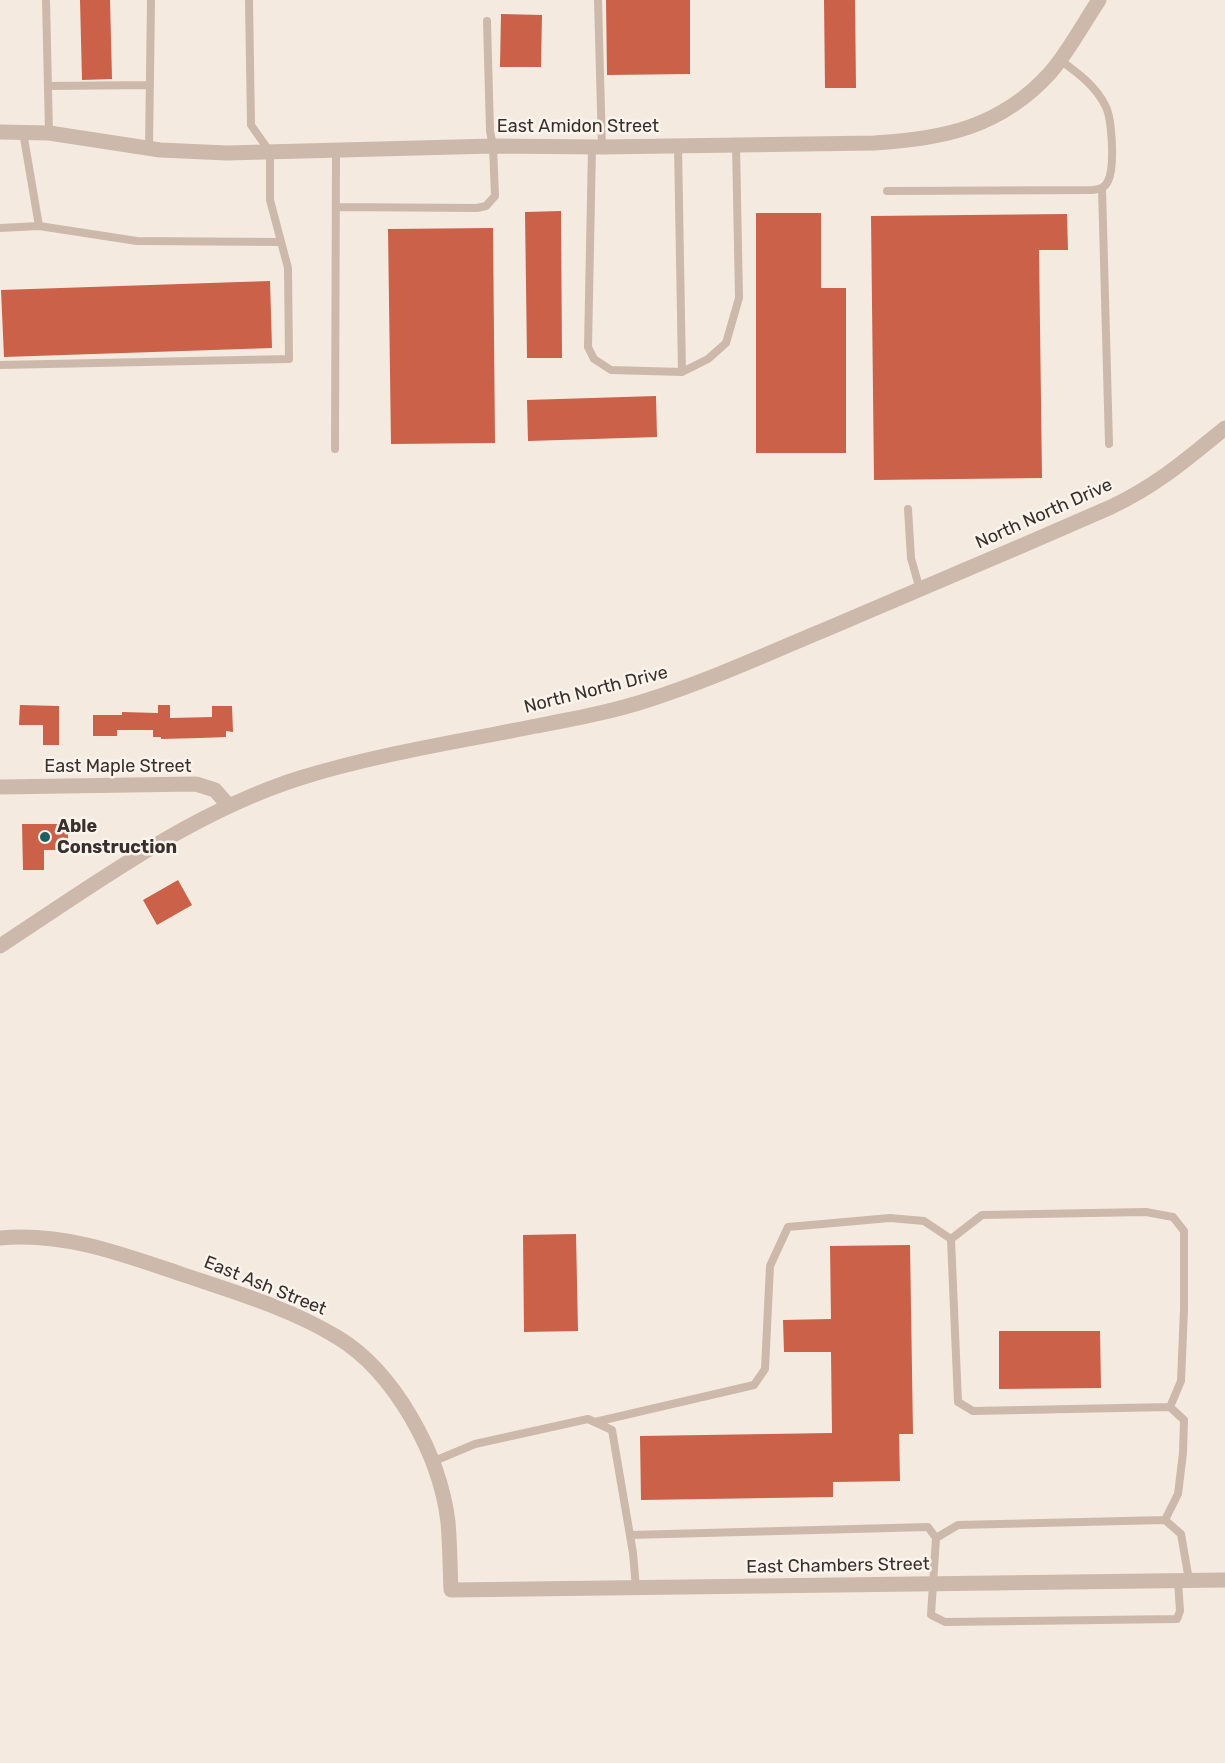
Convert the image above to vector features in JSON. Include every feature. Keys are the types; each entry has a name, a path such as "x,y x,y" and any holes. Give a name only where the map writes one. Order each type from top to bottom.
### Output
{"street":[{"name":"East Amidon Street","path":"0,132 49,133 149,149 184,152 896,142 954,133 991,119 1004,111 1034,88 1060,60 1099,0"},
{"name":"North North Drive","path":"0,946 123,867 228,805 332,768 587,716 643,702 681,689 920,590 1111,507 1141,492 1179,467 1225,428"},
{"name":"East Maple Street","path":"0,787 196,784 215,790 228,805"},
{"name":"East Ash Street","path":"0,1238 55,1238 104,1248 262,1302 308,1321 361,1354 382,1377 413,1422 432,1462 448,1522 451,1590"},
{"name":"East Chambers Street","path":"451,1590 1225,1580"}],"lane":[{"path":"46,0 49,133"},
{"path":"149,149 151,0"},
{"path":"0,364 289,358 288,268 270,200 270,152 251,125 249,0"},
{"path":"598,0 597,147 588,346 594,359 611,370 682,372 708,359 726,343 739,298 736,145"},
{"path":"336,207 477,208 486,206 495,196 493,146 490,131 487,21"},
{"path":"888,191 1093,190 1102,188 1111,173 1111,119 1097,92 1083,77 1060,60"},
{"path":"48,86 150,86"},
{"path":"23,132 39,226"},
{"path":"678,146 682,372"},
{"path":"335,448 336,151"},
{"path":"1102,188 1109,444"},
{"path":"0,228 39,226 137,241 281,242"},
{"path":"908,509 911,558 920,590"},
{"path":"951,1239 982,1215 1146,1212 1173,1217 1184,1232 1184,1309 1181,1382 1170,1407"},
{"path":"595,1422 754,1385 765,1369 770,1266 788,1227 890,1218 924,1221 951,1239"},
{"path":"951,1239 958,1402 973,1411 1170,1407 1184,1420 1183,1453 1178,1494 1165,1520"},
{"path":"432,1462 475,1444 588,1419 612,1430 630,1535 636,1588"},
{"path":"630,1535 928,1527 936,1538 932,1615 945,1622 1177,1619 1180,1611 1184,1580 1181,1534 1165,1520 958,1525 936,1538"}],"building":[{"path":"80,0 110,0 112,79 82,80"},
{"path":"606,0 690,0 690,74 607,75"},
{"path":"824,0 855,0 856,88 825,88"},
{"path":"501,14 542,15 541,67 500,67"},
{"path":"561,211 562,358 527,358 525,212"},
{"path":"756,213 821,213 821,288 846,288 846,453 756,453"},
{"path":"1067,214 1068,250 1039,250 1042,478 874,480 871,216"},
{"path":"493,228 495,443 391,444 388,229"},
{"path":"270,281 272,348 4,357 1,290"},
{"path":"656,396 657,437 528,441 527,400"},
{"path":"20,705 59,706 59,745 43,745 43,725 19,725"},
{"path":"158,705 170,705 170,718 212,717 212,706 232,706 233,732 226,731 226,737 161,739 161,737 153,737 153,730 117,730 117,736 93,736 93,715 122,715 122,712 158,713"},
{"name":"Able Construction","path":"22,824 68,824 68,850 44,850 44,870 23,870"},
{"path":"178,880 192,905 157,925 143,900"},
{"path":"576,1234 578,1331 524,1332 523,1235"},
{"path":"910,1245 913,1434 899,1434 900,1481 833,1482 833,1497 641,1500 640,1436 832,1433 831,1352 784,1352 783,1320 831,1319 830,1246"},
{"path":"999,1331 1100,1331 1101,1388 999,1389"}],"place":[{"name":"Able Construction","path":"45,837"}]}
